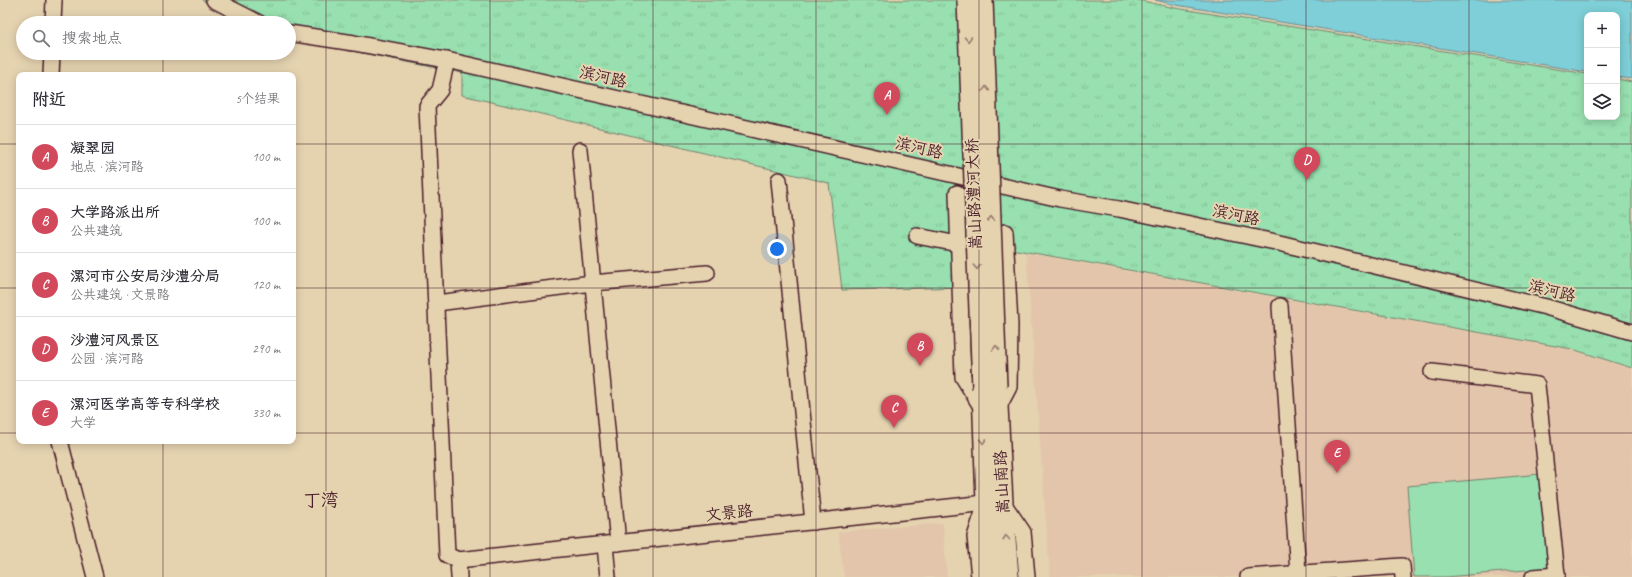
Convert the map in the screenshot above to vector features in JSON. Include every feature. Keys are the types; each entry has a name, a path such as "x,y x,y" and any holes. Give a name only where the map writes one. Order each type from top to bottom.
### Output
{"main road":[{"name":"嵩山路澧河大桥","path":"967,0 989,388"},
{"name":"嵩山路澧河大桥","path":"983,0 989,388"},
{"name":"嵩山南路","path":"989,388 995,503 993,577"},
{"name":"嵩山南路","path":"995,503 1009,577"}],"street":[{"path":"53,16 54,0"},
{"path":"214,0 245,16"},
{"name":"滨河路","path":"296,34 447,60 1060,199 1119,209 1275,242 1546,307 1632,332"},
{"path":"51,72 52,60"},
{"path":"447,60 440,90 427,106 437,303 447,555 458,560 459,577"},
{"path":"580,150 592,283 611,544 608,577"},
{"path":"779,180 813,522"},
{"path":"957,194 963,377 990,408 1009,387 1010,325 1004,232"},
{"path":"917,236 958,244"},
{"path":"437,303 592,283 707,273"},
{"path":"1280,306 1298,573"},
{"path":"1432,372 1537,385 1557,576 1533,577"},
{"path":"61,444 95,577"},
{"path":"979,577 975,536 995,503 1023,532 1027,577"},
{"name":"文景路","path":"458,560 995,503"},
{"path":"1248,577 1402,566 1403,577"}],"shaded area":[{"path":"1026,253 1572,350 1632,369 1632,577 1050,577"},
{"path":"943,523 947,577 844,577 838,532"}],"green space":[{"path":"202,0 1138,0 1175,8 1584,74 1584,120 1620,120 1620,80 1632,82 1632,368 1572,349 966,241 969,287 842,290 829,183 462,95 462,73 296,41 296,16 230,16"},
{"path":"1541,474 1549,568 1446,577 1414,577 1407,486"}],"water":[{"path":"1155,0 1632,0 1632,79 1620,77 1620,12 1584,12 1584,72 1176,5"}],"place":[{"name":"凝翠园","path":"887,115"},
{"name":"沙澧河风景区","path":"1307,180"},
{"name":"大学路派出所","path":"920,366"},
{"name":"漯河市公安局沙澧分局","path":"894,428"},
{"name":"漯河医学高等专科学校","path":"1337,473"}],"district":[{"name":"丁湾","path":"321,500"}]}
